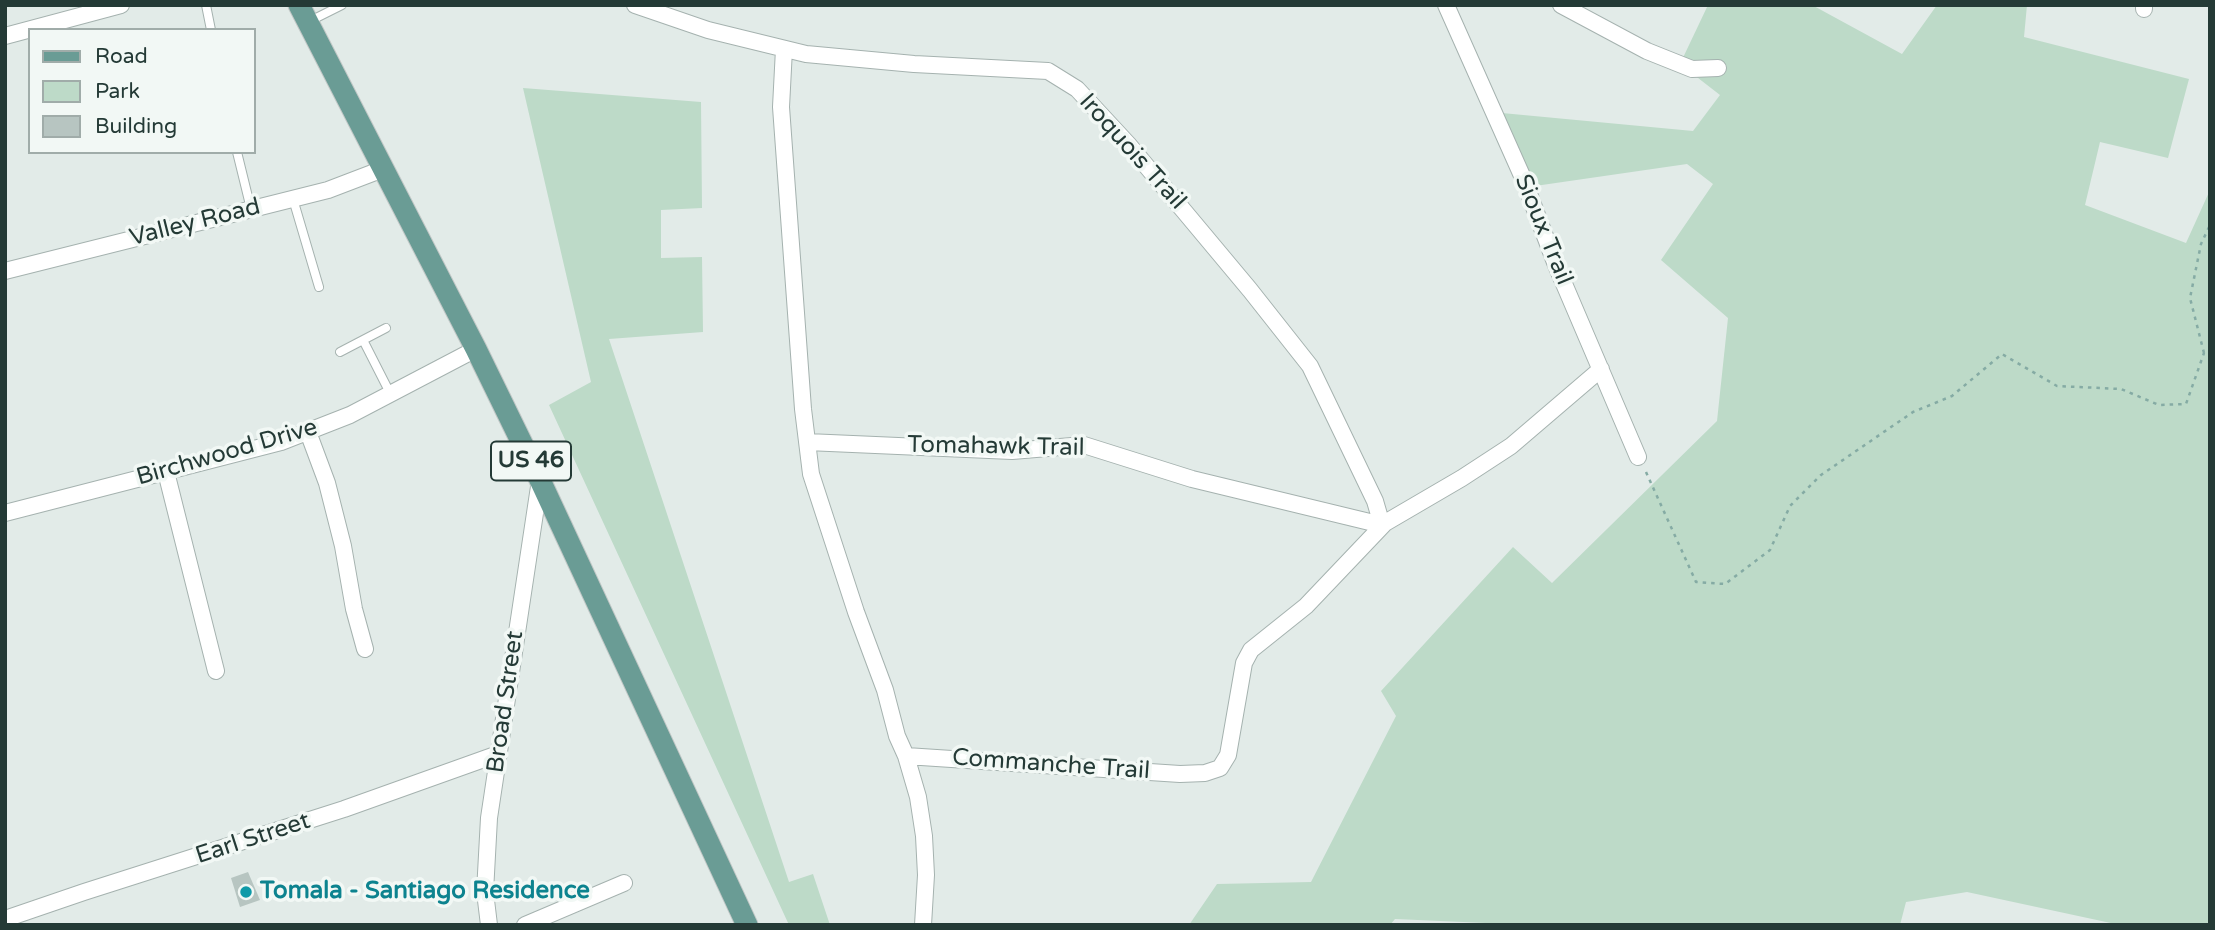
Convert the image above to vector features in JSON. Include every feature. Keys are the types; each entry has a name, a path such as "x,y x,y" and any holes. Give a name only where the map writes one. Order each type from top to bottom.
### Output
{"main road":[{"name":"US 46","path":"303,14 476,349 540,480 747,925"}],"street":[{"path":"35,28 121,5"},
{"name":"Iroquois Trail","path":"635,5 708,30 806,54 915,64 1048,71 1077,89 1146,164 1310,366 1375,501 1382,525"},
{"name":"Sioux Trail","path":"1446,5 1523,178 1556,265 1638,457"},
{"path":"1561,5 1647,51 1681,65 1692,69 1718,68"},
{"path":"5,36 28,30"},
{"path":"784,49 781,107 811,474 885,690 918,797 926,875 923,925"},
{"name":"Valley Road","path":"5,271 328,190 383,169"},
{"name":"Birchwood Drive","path":"5,513 281,442 350,415 476,349"},
{"path":"1382,525 1511,446 1601,369"},
{"path":"308,432 327,483 344,546 354,609 365,649"},
{"name":"Tomahawk Trail","path":"807,442 1012,451 1084,445 1192,479 1382,525"},
{"path":"166,472 216,671"},
{"name":"Broad Street","path":"489,925 485,892 488,830 540,480"},
{"name":"Commanche Trail","path":"906,756 1180,774 1213,772 1220,768 1228,755 1244,663 1251,650 1306,606 1382,525"},
{"name":"Earl Street","path":"5,919 344,809 498,754"},
{"path":"525,925 624,883"}],"lane":[{"path":"206,5 211,28"},
{"path":"303,14 342,5"},
{"path":"237,154 251,209"},
{"path":"293,199 319,287"},
{"path":"340,352 386,328"},
{"path":"363,340 390,393"}],"path":[{"path":"1638,457 1696,582 1725,584 1770,550 1790,506 1821,475 1913,412 1952,396 2002,354 2057,386 2121,389 2159,405 2186,404 2204,353 2190,298 2201,244 2210,225"},
{"path":"2204,353 2210,353"}],"green space":[{"path":"1708,5 1812,5 1902,54 1937,5 2027,5 2024,37 2189,79 2168,158 2100,142 2085,205 2186,243 2210,190 2210,925 2120,925 1967,892 1906,902 1900,925 1531,925 1395,919 1390,925 1189,925 1217,884 1311,882 1396,716 1381,691 1513,547 1552,583 1717,421 1728,318 1661,260 1713,184 1687,164 1535,186 1502,113 1693,131 1720,95 1680,64"},
{"path":"523,88 701,102 702,208 661,210 661,258 702,257 703,332 609,339 789,882 813,874 830,925 789,925 549,405 591,382"}],"building":[{"name":"Tomala - Santiago Residence","path":"248,872 260,900 240,907 231,878"}],"place":[{"name":"Tomala - Santiago Residence","path":"246,892"}]}
